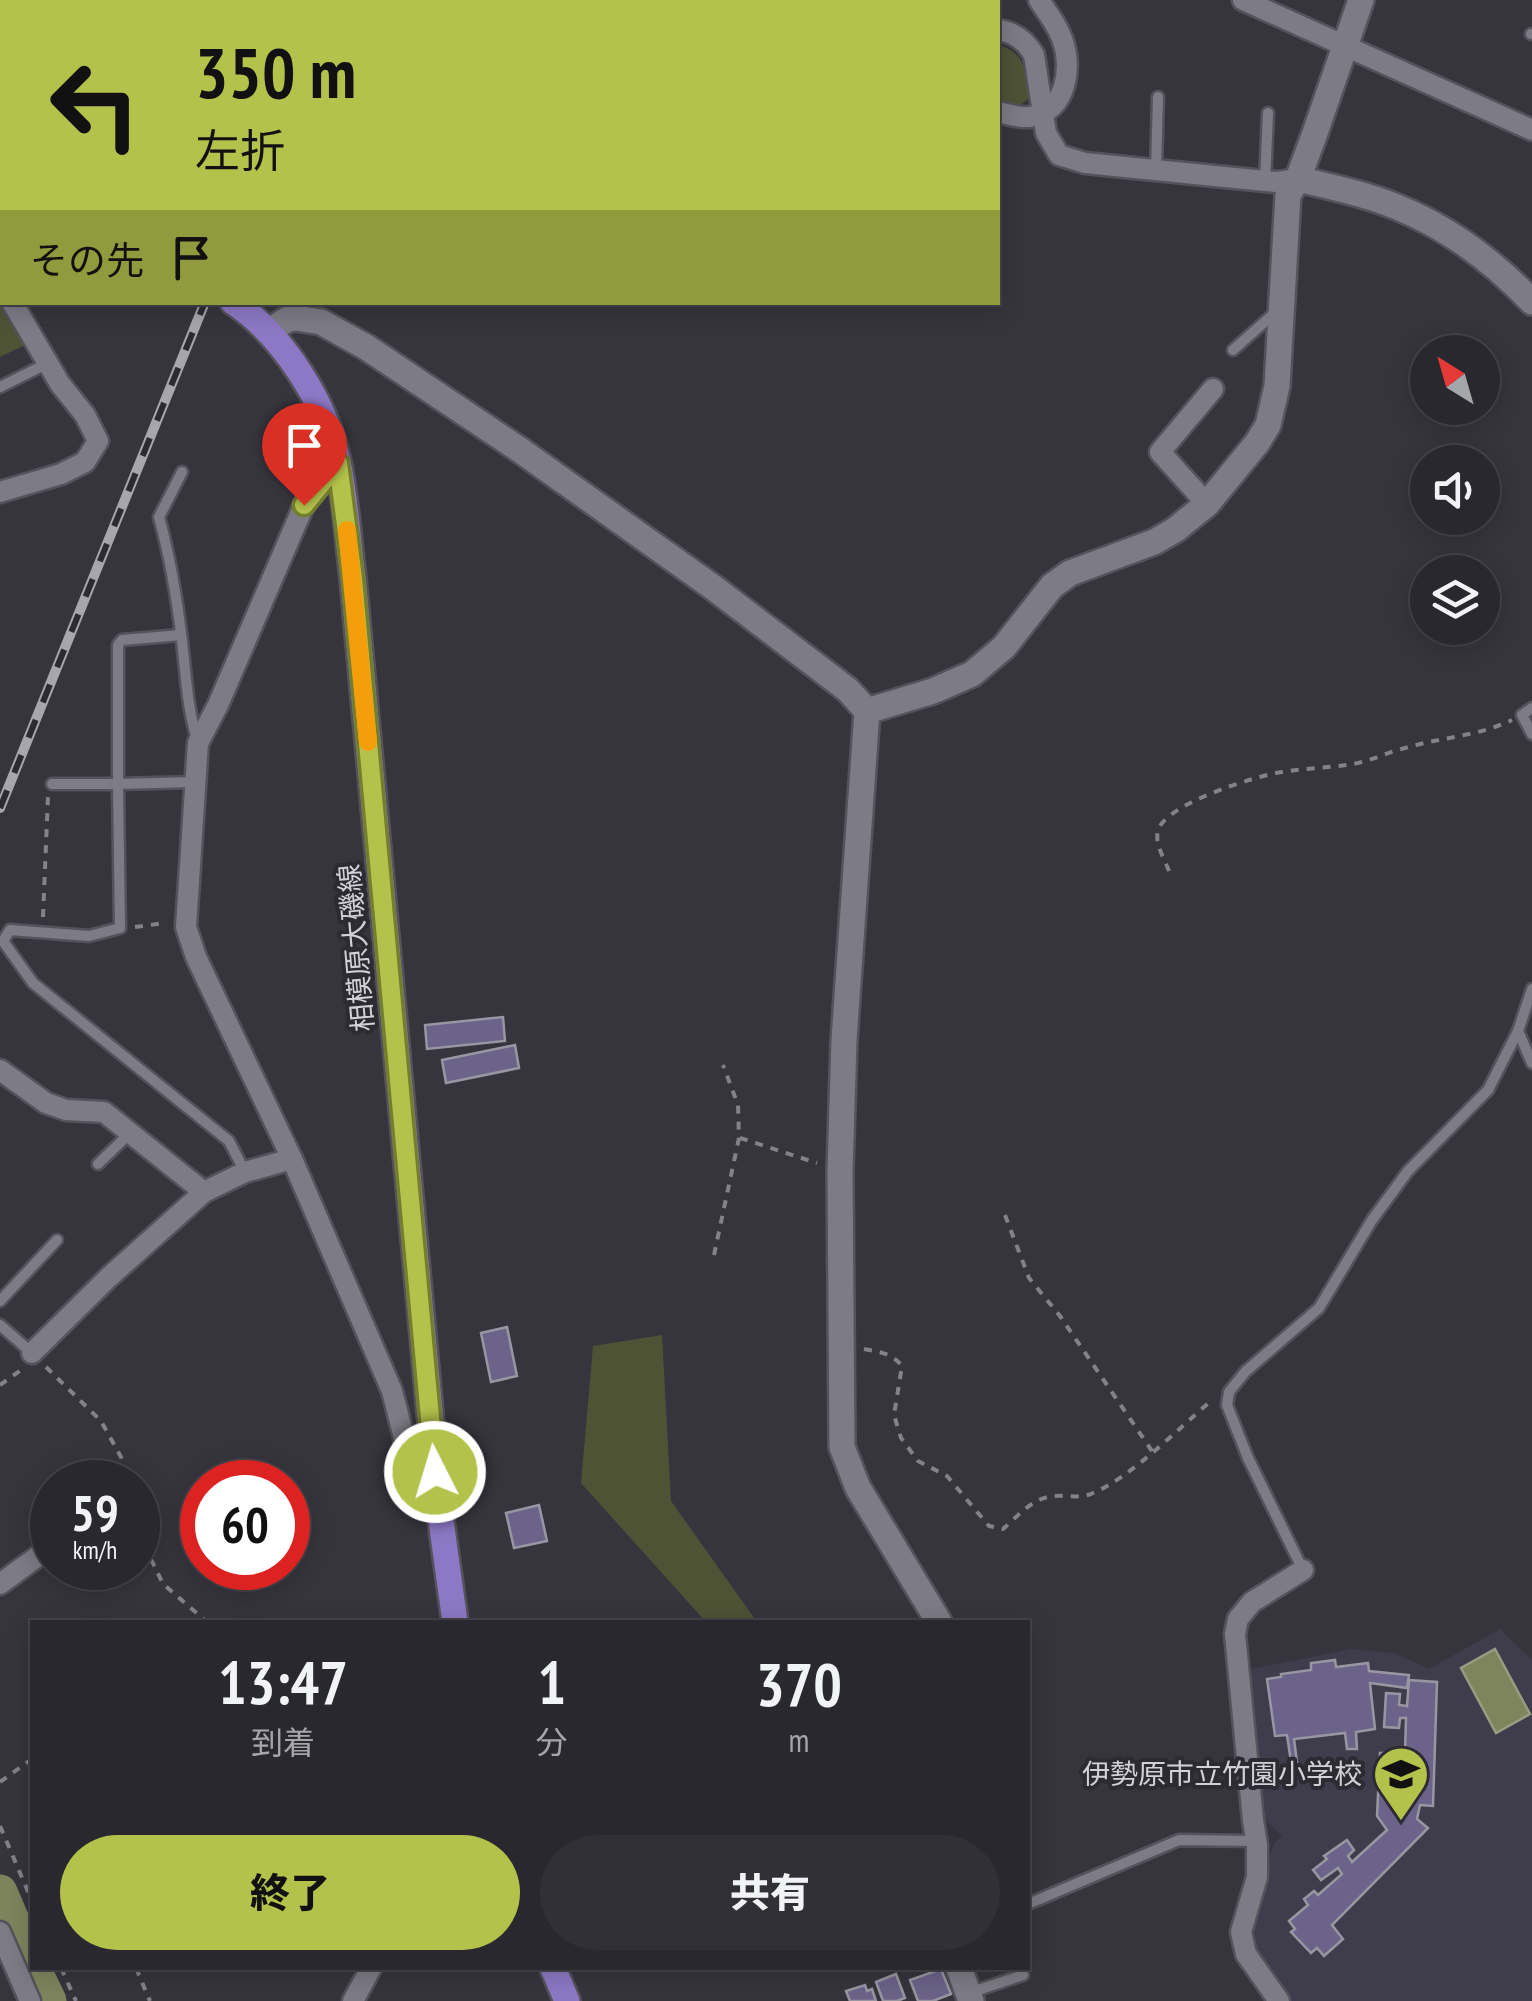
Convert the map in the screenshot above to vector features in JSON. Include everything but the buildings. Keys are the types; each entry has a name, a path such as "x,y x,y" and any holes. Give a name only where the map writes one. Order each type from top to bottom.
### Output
{"main road":[{"name":"相模原大磯線","path":"251,316 290,358 310,391 338,463 355,599 438,1499 455,1620"},
{"path":"554,1970 568,2001"}],"street":[{"path":"1000,112 1028,118 1055,105 1062,93 1068,72 1066,52 1061,35 1039,0"},
{"path":"1243,0 1263,5 1344,46 1532,130"},
{"path":"867,711 933,691 972,674 1004,647 1052,586 1070,573 1154,542 1184,524 1207,504 1257,442 1268,425 1278,386 1288,195 1298,179 1361,0"},
{"path":"1000,30 1021,39 1034,56 1046,133 1060,155 1085,162 1265,181 1298,179 1397,207 1444,231 1494,265 1532,302"},
{"path":"0,492 61,474 85,462 98,441 14,305"},
{"path":"251,316 288,319 294,310 366,347 520,450 714,588 848,690 867,711 844,1040 840,1171 842,1448 858,1488 938,1620"},
{"path":"1202,396 1160,452 1207,504"},
{"path":"338,463 304,505 218,706 198,743 186,927 196,957 292,1159 392,1391 411,1464 438,1499"},
{"path":"0,1070 46,1102 60,1117 104,1112 204,1192"},
{"path":"35,1356 108,1278 204,1192 245,1172 292,1159"},
{"path":"0,1584 30,1562"},
{"path":"1280,2001 1246,1954 1240,1932 1256,1878 1257,1840 1236,1634 1238,1619 1252,1602 1303,1570"},
{"path":"0,1932 30,2001"},
{"path":"354,2001 369,1970"},
{"path":"960,1970 970,1997"}],"lane":[{"path":"1156,169 1158,96"},
{"path":"1265,181 1268,113"},
{"path":"1233,350 1282,307"},
{"path":"0,387 48,363"},
{"path":"182,472 159,517 167,545 191,721 198,743"},
{"path":"181,635 122,640 118,644 120,928 89,936 10,930 3,941 32,984 229,1141 245,1172"},
{"path":"1527,711 1532,734"},
{"path":"52,784 196,782"},
{"path":"1303,1570 1248,1458 1227,1405 1228,1392 1245,1372 1320,1308 1372,1220 1408,1171 1488,1090 1518,1031 1532,990"},
{"path":"1518,1031 1532,1062"},
{"path":"98,1164 129,1134"},
{"path":"0,1301 57,1240"},
{"path":"0,1325 35,1356"},
{"path":"1030,1903 1180,1840 1257,1840"},
{"path":"970,1997 1023,1975 1022,1970"}],"path":[{"path":"1168,871 1156,838 1160,824 1199,799 1278,772 1359,762 1410,746 1498,727 1527,711"},
{"path":"43,931 48,786 52,784"},
{"path":"120,928 187,920"},
{"path":"714,1255 739,1138 738,1105 723,1065"},
{"path":"739,1138 840,1171"},
{"path":"1005,1215 1029,1278 1060,1316 1152,1451"},
{"path":"841,1345 897,1359 903,1372 894,1415 902,1438 918,1460 947,1476 989,1526 1003,1529 1036,1500 1091,1494 1120,1478 1228,1392"},
{"path":"0,1385 35,1356 101,1421 123,1460"},
{"path":"160,1578 205,1620"},
{"path":"0,1782 30,1760"},
{"path":"0,1826 30,1896"},
{"path":"62,1970 76,2001"},
{"path":"137,1970 150,2001"}],"shaded area":[{"path":"1000,46 1015,53 1025,72 1029,98 1016,109 1000,106"},
{"path":"0,305 6,305 29,343 0,357"},
{"path":"662,1335 671,1501 756,1620 704,1620 581,1483 593,1346"},
{"name":"伊勢原市立竹園小学校","path":"1500,1629 1532,1660 1532,2001 1285,2001 1255,1956 1249,1931 1274,1843 1282,1837 1257,1810 1246,1670 1352,1649 1394,1653 1429,1669"},
{"path":"1495,1649 1530,1714 1496,1733 1461,1668"}],"waterway":[{"path":"0,1892 30,1962"},
{"path":"34,1970 49,2001"}],"railway":[{"path":"0,808 204,305"}],"slow traffic":[{"path":"347,530 368,742"}],"place":[{"name":"伊勢原市立竹園小学校","path":"1401,1823"}],"route":[{"path":"304,505 338,463 353,579 435,1472"}]}
